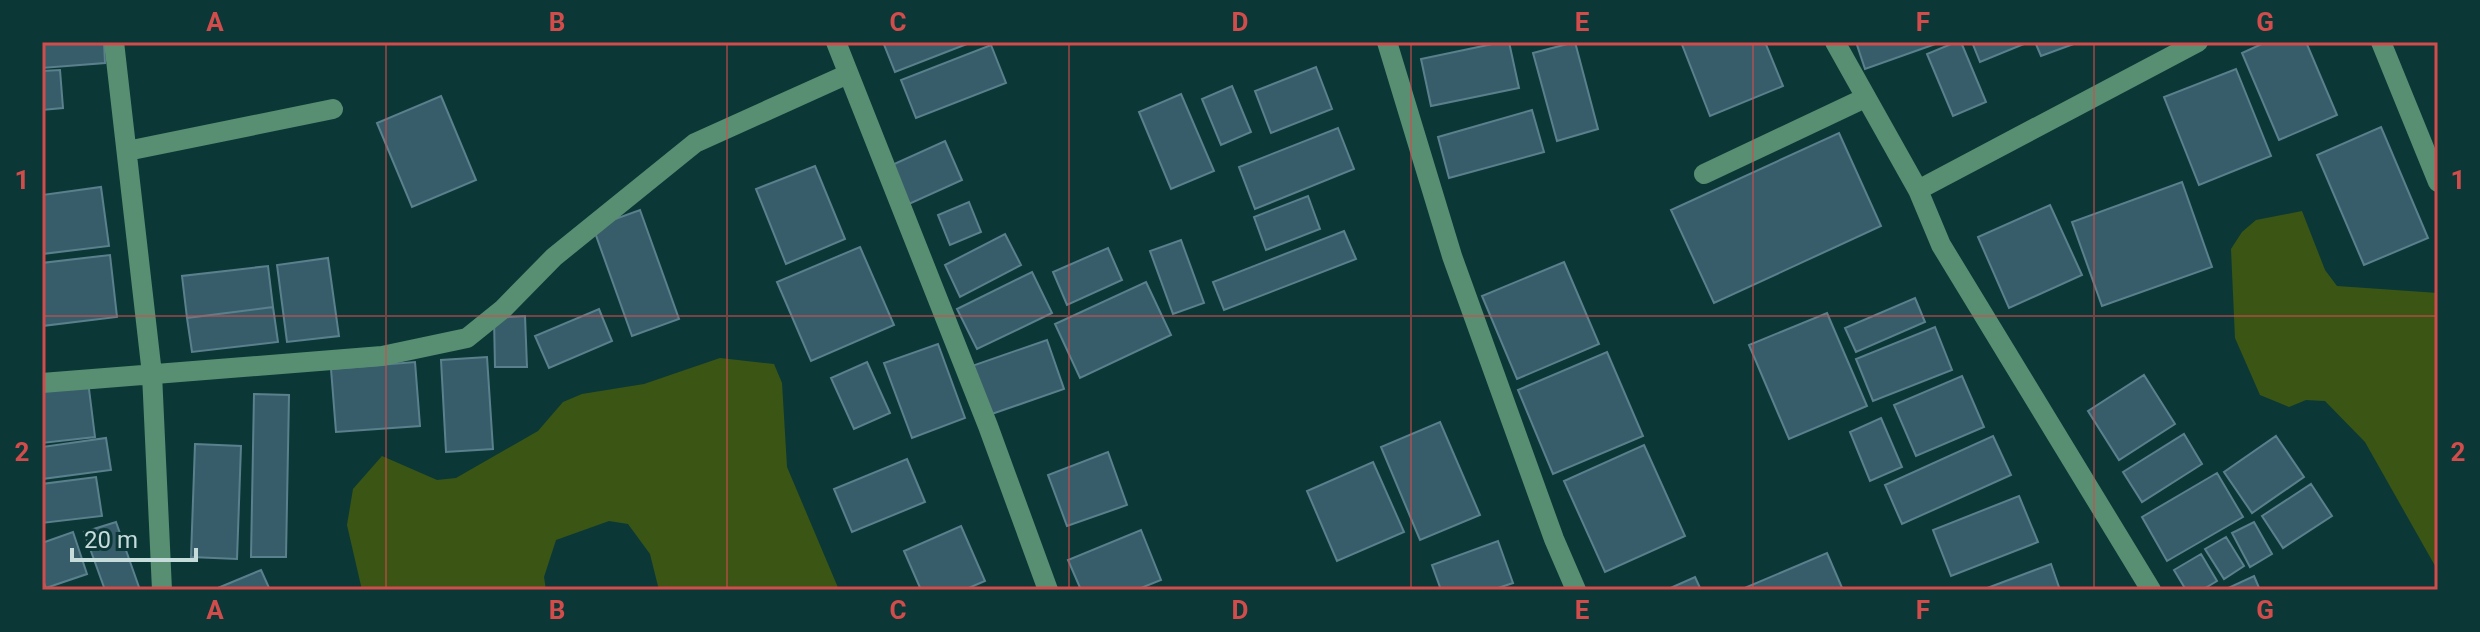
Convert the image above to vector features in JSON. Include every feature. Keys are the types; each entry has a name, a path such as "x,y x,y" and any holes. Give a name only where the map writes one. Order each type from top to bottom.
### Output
{"street":[{"path":"114,42 152,374 162,590"},
{"path":"836,42 988,426 1048,590"},
{"path":"1387,42 1452,256 1554,539 1576,590"},
{"path":"1835,42 1918,190 1941,245 2151,590"},
{"path":"1918,190 2198,42"},
{"path":"2381,42 2438,182"},
{"path":"42,383 382,356 467,338 503,309 554,257 695,143 848,74"},
{"path":"1704,174 1865,98"},
{"path":"127,151 333,109"}],"green space":[{"path":"2302,211 2325,270 2337,286 2438,293 2438,571 2365,442 2325,401 2306,400 2289,407 2260,395 2235,338 2231,249 2242,232 2256,220"},
{"path":"720,358 774,364 782,383 787,467 839,590 659,590 650,554 628,524 609,521 556,540 544,577 546,590 362,590 347,525 353,489 382,456 437,480 456,478 538,431 563,402 582,394 644,384"}],"building":[{"path":"42,42 104,42 105,63 42,68"},
{"path":"883,42 972,42 895,72"},
{"path":"1509,42 1519,88 1431,106 1421,59"},
{"path":"1575,42 1598,129 1557,141 1533,53"},
{"path":"1681,42 1765,42 1783,86 1710,116"},
{"path":"1856,42 1941,42 1865,69"},
{"path":"1961,42 1986,102 1953,116 1927,54"},
{"path":"1972,42 2023,42 2024,44 1980,62"},
{"path":"2035,42 2079,42 2041,56"},
{"path":"2266,42 2306,42 2337,115 2279,140 2242,53"},
{"path":"991,45 1006,83 916,118 901,80"},
{"path":"1316,67 1332,109 1271,133 1255,91"},
{"path":"2236,69 2271,156 2199,185 2164,97"},
{"path":"60,70 63,108 42,110 42,71"},
{"path":"1232,86 1251,132 1221,145 1202,99"},
{"path":"1181,94 1214,171 1171,189 1139,112"},
{"path":"441,96 476,180 412,207 377,123"},
{"path":"1532,110 1544,152 1449,178 1438,137"},
{"path":"2381,127 2428,238 2364,265 2317,155"},
{"path":"1338,128 1354,169 1255,209 1239,167"},
{"path":"1839,133 1881,226 1714,303 1671,210"},
{"path":"945,141 962,180 909,204 892,165"},
{"path":"815,166 845,239 786,264 756,189"},
{"path":"2182,182 2212,267 2102,306 2072,222"},
{"path":"101,187 109,246 42,254 42,195"},
{"path":"1308,196 1320,229 1266,250 1254,217"},
{"path":"969,202 981,232 950,245 938,215"},
{"path":"2050,205 2082,275 2009,308 1978,237"},
{"path":"640,210 679,319 632,336 593,227"},
{"path":"1344,231 1356,259 1224,310 1213,282"},
{"path":"1005,234 1021,265 960,297 945,265"},
{"path":"1181,240 1204,303 1173,314 1150,251"},
{"path":"860,247 894,325 811,361 777,282"},
{"path":"1108,248 1122,280 1067,305 1053,272"},
{"path":"110,255 117,317 42,326 42,263"},
{"path":"328,258 339,336 287,342 277,265"},
{"path":"1564,262 1599,344 1517,379 1482,296"},
{"path":"268,266 273,307 187,318 182,276"},
{"path":"1032,272 1052,313 977,349 957,309"},
{"path":"1146,282 1171,335 1080,378 1055,324"},
{"path":"1915,298 1925,322 1856,352 1845,328"},
{"path":"273,307 278,342 192,352 187,318"},
{"path":"599,309 612,341 549,368 535,336"},
{"path":"1827,313 1867,406 1789,439 1749,345"},
{"path":"525,316 527,367 495,367 494,318"},
{"path":"1935,327 1952,370 1873,401 1856,359"},
{"path":"1047,340 1064,389 986,416 969,367"},
{"path":"938,344 965,418 912,438 884,363"},
{"path":"1607,352 1643,436 1553,474 1518,390"},
{"path":"487,357 493,449 446,452 441,360"},
{"path":"415,362 420,426 336,432 331,369"},
{"path":"867,362 890,413 854,429 831,378"},
{"path":"2144,375 2175,424 2119,460 2088,411"},
{"path":"1962,376 1984,427 1916,456 1894,405"},
{"path":"88,381 95,437 42,443 42,387"},
{"path":"254,394 289,395 286,557 251,557"},
{"path":"1881,418 1902,467 1870,481 1850,432"},
{"path":"1440,422 1480,515 1420,540 1381,447"},
{"path":"2184,434 2202,464 2142,502 2123,472"},
{"path":"1993,436 2011,475 1902,524 1885,485"},
{"path":"2276,436 2304,477 2252,513 2224,472"},
{"path":"106,438 111,470 42,479 42,447"},
{"path":"195,444 241,446 237,559 191,557"},
{"path":"1644,445 1685,536 1605,572 1564,481"},
{"path":"1108,452 1127,505 1067,526 1048,475"},
{"path":"907,459 925,502 852,532 834,489"},
{"path":"1373,462 1404,532 1337,561 1307,491"},
{"path":"2217,473 2243,517 2167,561 2142,517"},
{"path":"96,477 102,516 42,523 42,484"},
{"path":"2311,484 2332,516 2283,548 2262,516"},
{"path":"2019,496 2038,542 1951,576 1933,530"},
{"path":"116,522 140,590 105,590 84,532"},
{"path":"2254,522 2272,554 2250,567 2232,533"},
{"path":"961,526 985,581 964,590 921,590 904,551"},
{"path":"1141,530 1161,580 1136,590 1081,590 1068,560"},
{"path":"73,532 87,574 46,588 42,577 42,543"},
{"path":"2226,537 2244,566 2224,579 2205,549"},
{"path":"1498,541 1513,583 1492,590 1441,590 1432,565"},
{"path":"1827,553 1843,590 1740,590"},
{"path":"2201,554 2217,581 2202,590 2186,590 2174,570"},
{"path":"2051,564 2060,590 1982,590"},
{"path":"261,570 270,590 213,590"},
{"path":"2254,576 2260,590 2224,590"},
{"path":"1695,577 1701,590 1666,590"}]}
